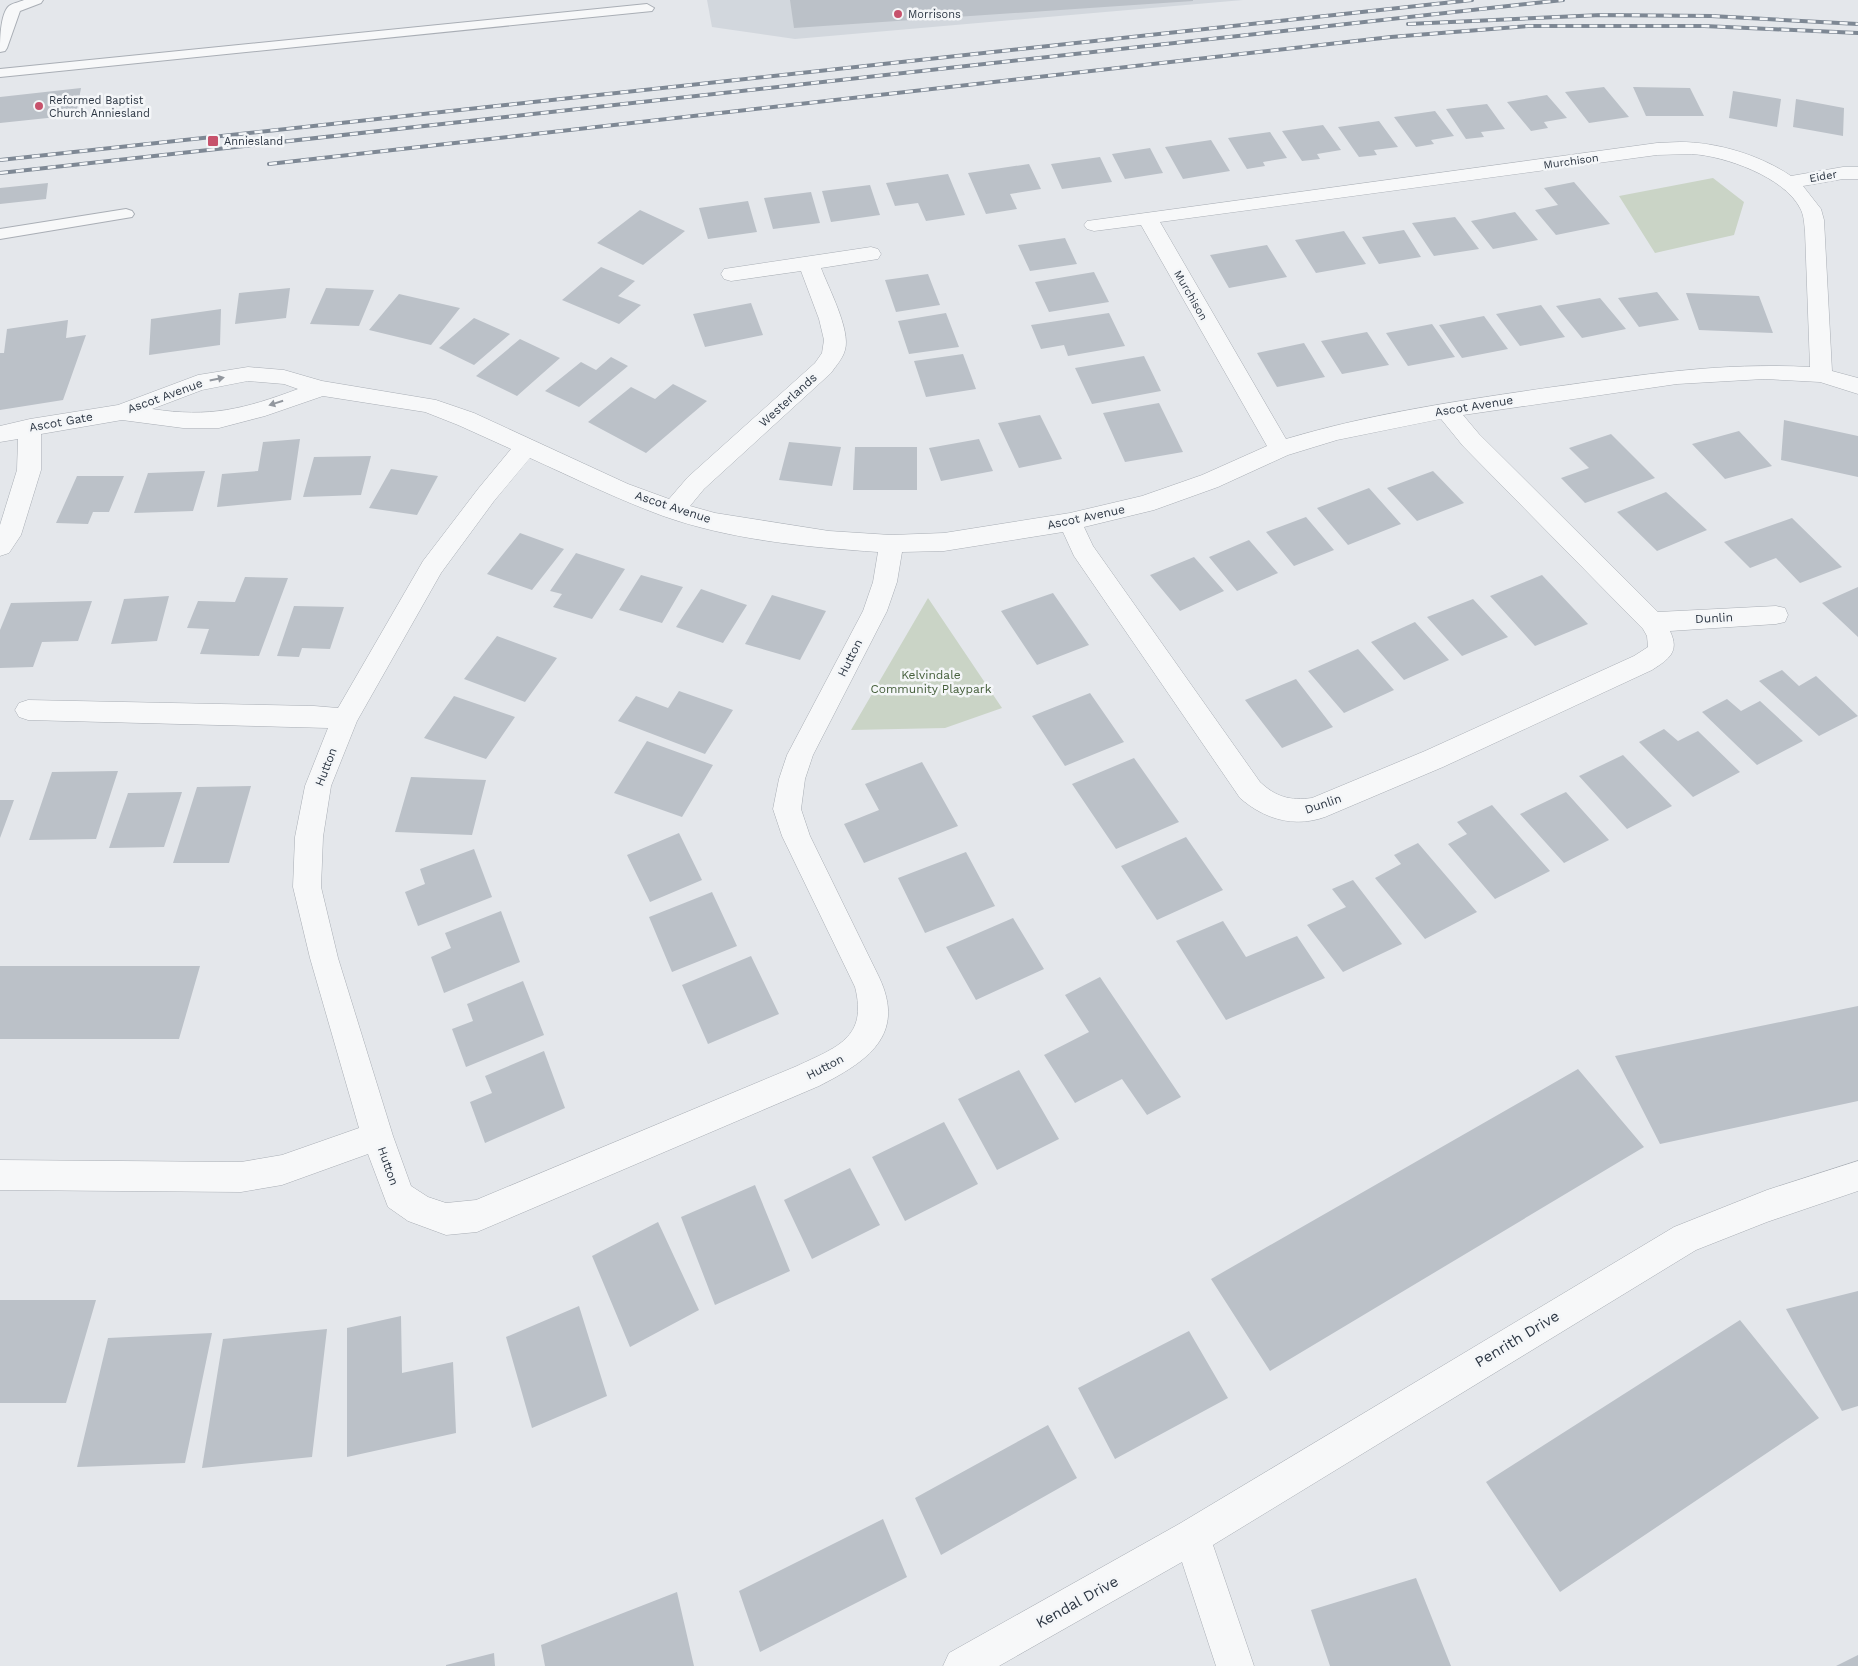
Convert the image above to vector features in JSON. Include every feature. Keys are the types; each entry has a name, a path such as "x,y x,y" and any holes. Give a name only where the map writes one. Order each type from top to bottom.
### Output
{"street":[{"name":"Murchison","path":"1094,226 1676,148 1702,149 1751,163 1788,183 1811,208 1814,218 1821,375"},
{"name":"Eider","path":"1788,183 1843,173 1858,173"},
{"name":"Murchison","path":"1148,219 1280,449"},
{"path":"731,274 871,254"},
{"name":"Westerlands","path":"673,510 696,483 823,368 830,358 835,348 834,333 809,264"},
{"name":"Ascot Avenue","path":"122,412 198,384 248,374 284,377 322,388 428,405 466,419 527,446 620,490 673,510 715,522 829,540 892,544 944,542 1070,522 1146,504 1210,481 1280,449 1336,432 1446,410 1677,377 1764,372 1821,375 1858,386"},
{"name":"Ascot Avenue","path":"122,412 169,420 220,420 322,388"},
{"name":"Dunlin","path":"1070,522 1083,550 1250,790 1263,802 1279,808 1298,812 1315,809 1434,759 1643,663 1660,652 1662,643 1660,634 1652,622 1471,440 1446,410"},
{"name":"Ascot Gate","path":"0,434 122,412"},
{"path":"0,547 9,535 29,470 30,428"},
{"name":"Hutton","path":"527,446 486,495 432,567 345,719 318,786 309,837 307,887 324,958 377,1136 399,1196 419,1210 446,1219 477,1216 799,1080 852,1053 870,1031 875,1011 869,986 796,836 788,809 792,779 800,754 875,610 885,582 892,544"},
{"name":"Dunlin","path":"1652,622 1776,615"},
{"path":"28,710 314,716 345,719"},
{"name":"Hutton","path":"0,1175 241,1176 282,1170 377,1136"},
{"name":"Penrith Drive","path":"1192,1537 1685,1238 1767,1206 1858,1176"},
{"path":"1192,1537 1235,1666"},
{"name":"Kendal Drive","path":"962,1666 1192,1537"}],"lane":[{"path":"0,48 14,9 36,0"},
{"path":"0,73 647,8"},
{"path":"0,234 126,214"}],"shaded area":[{"path":"707,0 1243,0 795,39 712,27"}],"green space":[{"path":"1713,178 1744,202 1734,235 1655,253 1619,196"},
{"name":"Kelvindale Community Playpark","path":"928,598 1002,708 945,728 851,730"}],"building":[{"name":"Morrisons","path":"790,0 1193,0 1193,1 794,28"},
{"path":"1604,87 1629,117 1589,123 1565,92"},
{"path":"1633,87 1690,88 1704,116 1646,116"},
{"name":"Reformed Baptist Church Anniesland","path":"81,88 76,115 0,123 0,97"},
{"path":"1733,91 1781,99 1777,127 1729,118"},
{"path":"1547,95 1567,118 1544,122 1548,128 1531,131 1507,102"},
{"path":"1796,99 1844,108 1843,136 1793,127"},
{"path":"1487,104 1505,129 1481,132 1484,137 1466,139 1446,109"},
{"path":"1435,111 1454,136 1431,140 1434,144 1416,147 1394,117"},
{"path":"1379,121 1398,147 1374,150 1377,155 1359,157 1338,127"},
{"path":"1323,125 1341,150 1317,154 1320,159 1302,161 1282,131"},
{"path":"1270,132 1287,158 1263,162 1265,166 1247,169 1228,138"},
{"path":"1211,140 1230,171 1183,179 1165,147"},
{"path":"1150,148 1163,173 1125,179 1112,154"},
{"path":"1100,157 1112,182 1062,189 1051,164"},
{"path":"1029,164 1041,189 1010,194 1017,209 986,214 968,173"},
{"path":"948,174 965,215 926,221 918,203 895,206 886,183"},
{"path":"1574,182 1610,224 1556,235 1535,210 1558,205 1544,188"},
{"path":"48,183 46,199 0,204 0,188"},
{"path":"870,185 880,215 831,222 822,191"},
{"path":"811,192 820,223 773,229 764,198"},
{"path":"748,201 757,232 708,239 699,208"},
{"path":"640,210 685,231 643,265 597,243"},
{"path":"1515,212 1538,240 1493,249 1471,221"},
{"path":"1455,217 1479,249 1434,256 1412,223"},
{"path":"1404,230 1421,257 1379,264 1362,237"},
{"path":"1344,231 1366,264 1316,273 1295,240"},
{"path":"1065,238 1077,264 1030,271 1018,245"},
{"path":"1267,245 1287,277 1229,288 1210,255"},
{"path":"601,267 635,281 618,296 641,305 619,324 562,300"},
{"path":"1094,272 1109,302 1049,312 1035,282"},
{"path":"928,274 940,305 896,312 885,280"},
{"path":"290,288 286,318 235,324 239,293"},
{"path":"326,288 374,290 359,326 310,324"},
{"path":"1657,292 1679,320 1639,327 1618,298"},
{"path":"1686,293 1759,296 1773,333 1699,330"},
{"path":"399,294 460,308 431,345 369,330"},
{"path":"1600,298 1626,329 1582,338 1556,306"},
{"path":"751,303 763,335 705,347 693,314"},
{"path":"1541,305 1565,337 1520,346 1496,314"},
{"path":"221,309 220,345 149,355 151,319"},
{"path":"946,313 959,347 909,354 898,321"},
{"path":"1109,313 1125,346 1068,356 1064,345 1041,349 1031,325"},
{"path":"1484,316 1508,349 1462,358 1439,325"},
{"path":"474,318 510,334 474,365 439,348"},
{"path":"68,320 66,338 86,335 63,400 0,410 0,353 4,353 7,329"},
{"path":"1432,324 1455,357 1408,366 1386,333"},
{"path":"1367,332 1389,365 1342,374 1321,341"},
{"path":"520,339 560,358 517,396 476,376"},
{"path":"1304,343 1325,377 1277,387 1257,353"},
{"path":"963,354 976,389 926,397 914,361"},
{"path":"1144,356 1161,391 1092,404 1075,368"},
{"path":"611,357 628,366 579,407 545,391 581,362 596,370"},
{"path":"673,384 707,401 646,453 588,422 631,387 655,399"},
{"path":"1159,403 1183,452 1125,462 1103,413"},
{"path":"1040,415 1062,459 1019,468 998,423"},
{"path":"1784,420 1858,436 1858,477 1781,460"},
{"path":"1739,431 1772,466 1725,479 1692,444"},
{"path":"1611,434 1655,478 1585,503 1561,478 1589,468 1569,448"},
{"path":"300,439 291,500 217,507 222,474 258,471 263,442"},
{"path":"979,439 993,471 941,481 929,448"},
{"path":"789,442 841,447 832,486 779,480"},
{"path":"855,447 917,447 917,490 853,490"},
{"path":"371,456 361,495 303,497 314,457"},
{"path":"391,469 438,476 417,515 369,508"},
{"path":"205,471 193,511 134,513 148,473"},
{"path":"1433,471 1464,503 1417,521 1387,488"},
{"path":"77,476 124,476 109,512 93,512 88,524 56,523"},
{"path":"1369,488 1401,524 1348,545 1317,508"},
{"path":"1666,492 1707,530 1657,551 1617,512"},
{"path":"1306,517 1334,550 1294,566 1266,532"},
{"path":"1792,518 1842,567 1800,583 1776,558 1750,568 1724,542"},
{"path":"520,533 564,549 532,590 487,574"},
{"path":"1249,540 1278,573 1237,591 1209,557"},
{"path":"576,553 625,569 592,619 553,607 562,594 550,591"},
{"path":"1194,557 1224,591 1180,611 1150,575"},
{"path":"641,575 683,587 662,623 619,610"},
{"path":"1542,575 1588,624 1535,646 1490,596"},
{"path":"245,577 288,578 259,656 200,654 209,629 187,628 198,601 235,602"},
{"path":"1858,587 1858,637 1822,603"},
{"path":"701,589 747,605 723,643 676,627"},
{"path":"1053,593 1089,645 1037,665 1001,611"},
{"path":"772,595 826,611 800,660 745,644"},
{"path":"169,596 157,641 111,644 124,599"},
{"path":"1473,599 1508,637 1462,656 1427,617"},
{"path":"92,601 78,641 42,642 33,667 0,668 0,630 11,603"},
{"path":"294,606 344,607 330,649 302,648 299,657 277,656"},
{"path":"1415,622 1449,660 1404,680 1371,642"},
{"path":"497,636 557,658 525,702 464,679"},
{"path":"1358,649 1394,690 1344,713 1308,671"},
{"path":"1782,670 1799,686 1816,676 1858,716 1819,736 1759,681"},
{"path":"1296,679 1333,727 1282,748 1245,700"},
{"path":"679,691 733,710 705,754 618,721 636,696 668,708"},
{"path":"1090,693 1124,742 1065,766 1032,716"},
{"path":"454,696 515,717 486,759 424,738"},
{"path":"1727,699 1741,711 1760,701 1803,741 1757,765 1702,712"},
{"path":"1664,729 1678,741 1698,731 1740,772 1693,797 1639,742"},
{"path":"647,741 713,765 682,817 614,793"},
{"path":"1623,755 1672,806 1627,829 1579,776"},
{"path":"1134,758 1179,822 1116,849 1072,784"},
{"path":"922,762 958,826 864,863 844,824 879,810 865,784"},
{"path":"118,771 96,839 29,840 52,772"},
{"path":"411,777 486,780 472,835 395,832"},
{"path":"251,786 229,863 173,863 197,787"},
{"path":"182,792 164,847 109,848 128,793"},
{"path":"1566,792 1609,840 1564,863 1520,814"},
{"path":"0,800 14,800 0,838"},
{"path":"1492,805 1550,871 1495,899 1448,844 1467,834 1457,822"},
{"path":"679,833 702,880 650,902 627,855"},
{"path":"1186,837 1223,890 1157,920 1121,866"},
{"path":"1418,843 1477,912 1425,939 1375,878 1401,864 1394,855"},
{"path":"474,849 492,897 418,926 405,892 425,884 420,869"},
{"path":"966,852 995,906 925,933 898,878"},
{"path":"1353,880 1402,944 1343,972 1307,925 1346,907 1332,889"},
{"path":"712,892 737,946 672,972 649,917"},
{"path":"501,911 520,962 444,993 431,957 451,948 445,933"},
{"path":"1013,918 1044,969 976,1000 946,947"},
{"path":"1223,921 1246,957 1297,936 1325,978 1226,1020 1176,941"},
{"path":"751,956 779,1014 708,1044 682,985"},
{"path":"0,966 200,966 179,1039 0,1039"},
{"path":"1100,977 1181,1097 1147,1115 1122,1079 1075,1103 1044,1055 1089,1032 1065,995"},
{"path":"523,981 544,1035 466,1067 452,1029 473,1021 467,1004"},
{"path":"1858,1006 1858,1101 1660,1144 1615,1056"},
{"path":"544,1051 565,1108 485,1143 470,1102 492,1093 485,1076"},
{"path":"1578,1069 1644,1147 1270,1371 1211,1279"},
{"path":"1019,1070 1059,1139 997,1170 958,1099"},
{"path":"944,1122 978,1184 905,1221 872,1157"},
{"path":"850,1168 880,1225 812,1259 784,1200"},
{"path":"755,1185 790,1271 715,1305 681,1217"},
{"path":"658,1222 699,1310 630,1347 592,1256"},
{"path":"1858,1291 1858,1406 1842,1411 1786,1309"},
{"path":"0,1300 96,1300 66,1403 0,1403"},
{"path":"579,1306 607,1396 532,1428 506,1337"},
{"path":"401,1316 402,1373 453,1362 456,1433 347,1457 347,1328"},
{"path":"1740,1320 1819,1418 1560,1592 1486,1482"},
{"path":"327,1329 312,1457 202,1468 223,1339"},
{"path":"1189,1331 1228,1398 1115,1459 1078,1388"},
{"path":"212,1333 185,1463 77,1467 108,1338"},
{"path":"1048,1425 1077,1478 941,1555 915,1498"},
{"path":"883,1519 907,1577 760,1652 739,1591"},
{"path":"1416,1578 1451,1666 1330,1666 1311,1610"},
{"path":"677,1592 694,1666 545,1666 541,1645"},
{"path":"494,1653 495,1666 446,1666 446,1665"},
{"path":"1858,1655 1858,1666 1836,1666"}],"railway":[{"path":"0,160 1472,0"},
{"path":"0,173 1563,0"},
{"path":"1408,24 1601,15 1711,16 1858,24"},
{"path":"269,164 1391,37 1528,26 1704,26 1858,33"}],"place":[{"name":"Morrisons","path":"898,14"},
{"name":"Reformed Baptist Church Anniesland","path":"39,106"},
{"name":"Anniesland","path":"213,141"}]}
